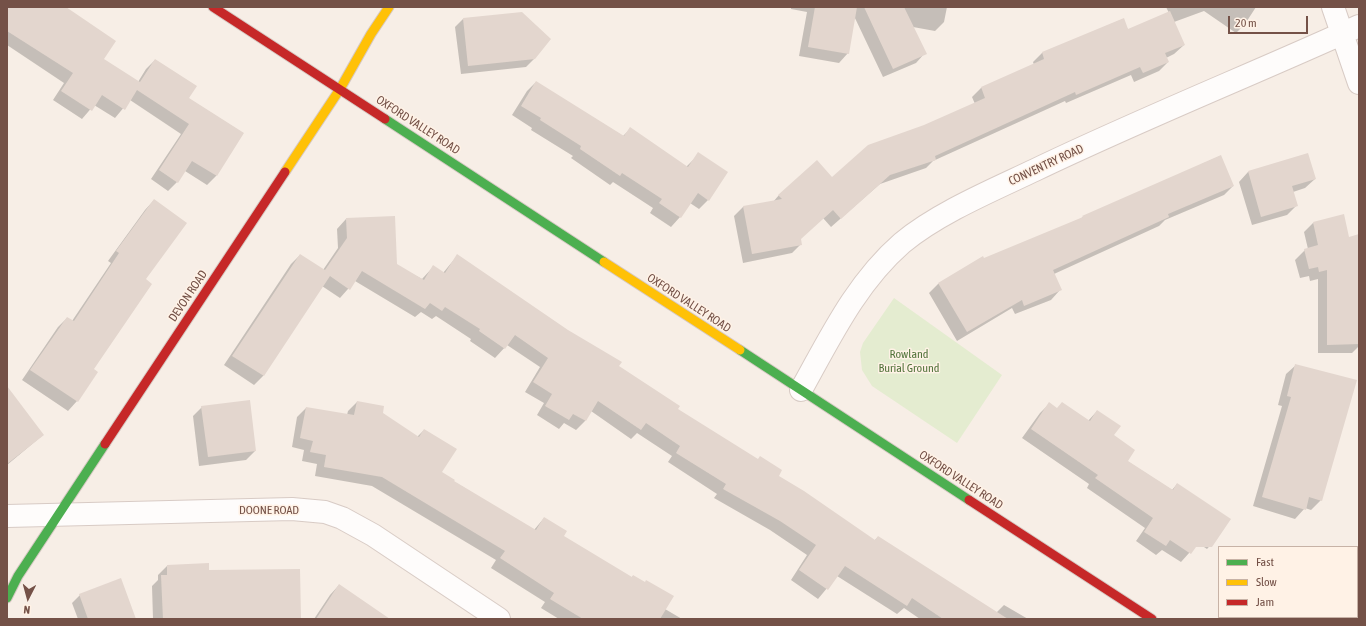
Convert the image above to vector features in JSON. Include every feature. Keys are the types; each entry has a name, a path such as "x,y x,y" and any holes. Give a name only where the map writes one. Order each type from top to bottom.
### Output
{"main road":[{"name":"OXFORD VALLEY ROAD","path":"213,7 1152,619"},
{"name":"DEVON ROAD","path":"7,598 18,576 340,89 389,7"}],"street":[{"path":"1333,7 1351,30 1359,83"},
{"name":"CONVENTRY ROAD","path":"801,390 846,309 877,268 903,243 921,230 969,202 1063,156 1351,30"},
{"name":"DOONE ROAD","path":"7,516 292,509 325,512 342,518 373,535 499,619"}],"green space":[{"name":"Rowland Burial Ground","path":"894,298 1002,375 957,443 872,386 862,370 860,352 863,343"}],"building":[{"path":"7,7 66,7 116,41 104,59 140,82 155,59 197,86 189,98 244,133 217,176 192,161 178,183 159,170 189,124 137,90 125,110 102,95 92,111 61,91 73,73 7,31"},
{"path":"815,7 857,7 849,54 808,47"},
{"path":"864,7 904,7 927,54 893,69"},
{"path":"1170,11 1185,45 1165,53 1169,62 1143,73 1140,67 1076,95 1075,92 935,156 936,160 890,175 841,219 833,210 801,239 802,245 752,254 743,206 782,199 778,195 817,160 832,177 868,145 924,125 985,98 981,87 1044,59 1042,52 1124,18 1128,29"},
{"path":"522,12 551,39 535,59 468,66 463,18"},
{"path":"536,81 624,136 630,127 688,167 698,152 728,172 709,201 698,193 681,218 659,203 662,199 622,173 620,176 580,149 581,146 521,106"},
{"path":"1308,153 1316,179 1292,186 1298,206 1261,217 1248,171"},
{"path":"1221,155 1234,186 1168,214 1169,217 1053,270 1062,290 1024,306 1022,300 967,332 938,283 983,256 984,258 1083,217 1082,216"},
{"path":"154,199 187,223 146,279 152,284 94,369 98,372 78,402 30,370 67,317 74,321 119,253 116,251"},
{"path":"1344,214 1349,237 1359,234 1359,344 1327,345 1327,270 1319,272 1318,267 1309,269 1304,249 1318,245 1313,222"},
{"path":"395,216 397,264 424,280 433,265 445,273 457,254 568,330 622,362 619,366 680,406 678,409 758,459 760,456 782,470 779,476 804,491 875,540 878,536 1008,619 943,619 912,598 907,606 845,566 828,590 799,570 816,545 780,521 723,489 726,484 676,453 680,446 646,423 641,430 598,401 586,421 573,414 569,420 545,406 552,394 533,382 548,358 515,335 505,349 479,331 480,329 445,307 442,311 430,303 425,309 362,271 350,290 330,276 264,376 232,356 300,254 325,270 347,238 346,218"},
{"path":"1295,364 1357,380 1322,501 1309,497 1306,510 1262,497 1291,397 1287,396"},
{"path":"7,386 44,435 7,464"},
{"path":"250,400 256,451 208,457 201,406"},
{"path":"357,401 384,406 383,413 419,437 424,429 457,449 442,472 455,480 454,481 536,530 544,517 567,531 564,536 632,577 633,575 645,582 646,580 674,596 660,619 583,619 550,599 554,593 500,558 505,551 382,477 324,467 326,455 310,452 313,441 300,438 306,407 354,415"},
{"path":"1049,402 1057,408 1062,402 1090,421 1097,410 1121,426 1114,435 1135,450 1128,461 1173,490 1177,483 1231,519 1212,547 1196,547 1191,554 1170,540 1166,546 1144,532 1153,518 1095,478 1098,475 1031,429"},
{"path":"209,563 209,570 300,569 301,619 163,619 161,575 167,575 167,565"},
{"path":"121,578 136,619 88,619 79,594"},
{"path":"339,584 390,619 316,619"}],"traffic: fast":[{"path":"385,119 604,262"},
{"path":"740,350 969,500"},
{"path":"7,598 18,576 105,444"}],"traffic: slow":[{"path":"285,172 340,89 371,34 389,7"},
{"path":"604,262 740,350"}],"traffic: jam":[{"path":"213,7 385,119"},
{"path":"105,444 285,172"},
{"path":"969,500 1152,619"}]}
